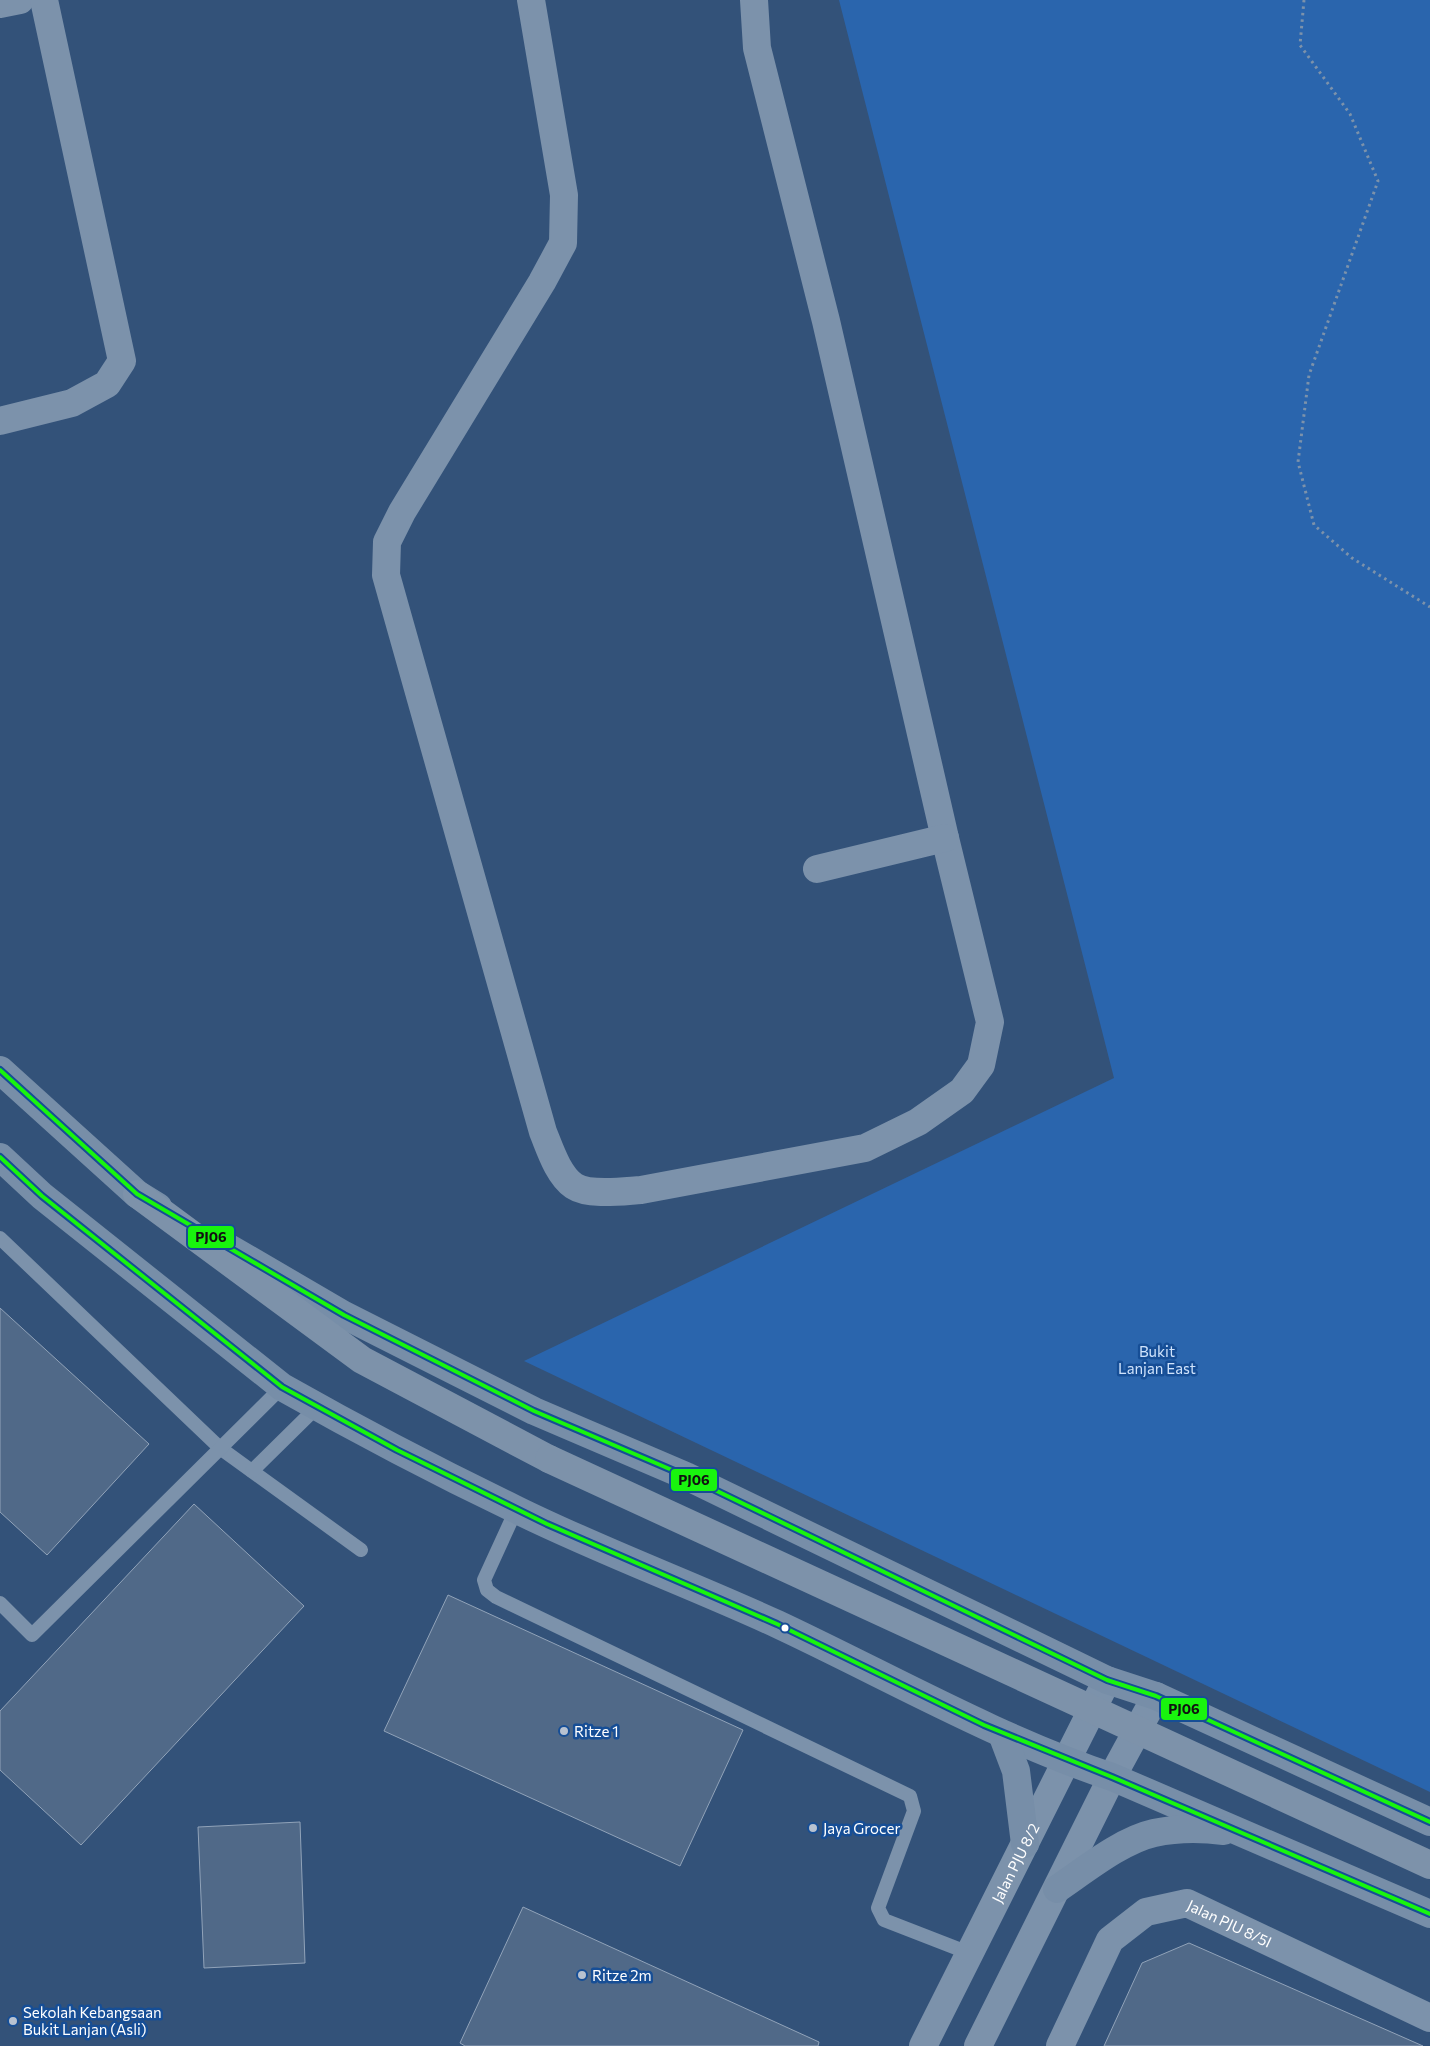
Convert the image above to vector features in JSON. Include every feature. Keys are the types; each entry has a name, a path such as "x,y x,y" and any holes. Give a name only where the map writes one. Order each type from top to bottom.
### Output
{"highway":[{"path":"137,1194 362,1360 549,1459 1430,1865"}],"main road":[{"path":"0,1070 137,1194 344,1315 526,1407 686,1476 1107,1680 1156,1696 1430,1822"},
{"path":"0,1157 42,1196 282,1387 317,1407 516,1510 776,1624 1002,1734 1065,1761 1112,1777 1430,1914"},
{"path":"1002,1734 1016,1771 1025,1844"},
{"path":"1057,1889 1119,1848 1153,1833 1201,1828 1243,1833"}],"street":[{"path":"0,4 20,0"},
{"path":"0,421 72,403 107,384 122,361 44,0"},
{"path":"531,0 564,194 563,243 537,290 402,512 387,542 386,575 543,1132 557,1164 575,1186 604,1193 640,1190 865,1148 918,1122 962,1091 981,1065 990,1022 945,838 826,321 757,48 754,0"},
{"path":"817,869 945,838"},
{"name":"Jalan PJU 8/2","path":"923,2046 1107,1680"},
{"path":"978,2046 1112,1777 1156,1696"},
{"name":"Jalan PJU 8/5I","path":"1060,2046 1110,1940 1146,1912 1187,1903 1430,2018"}],"lane":[{"path":"0,1238 220,1448 361,1550"},
{"path":"0,1603 32,1635 282,1387"},
{"path":"252,1471 317,1407"},
{"path":"516,1510 484,1580 487,1590 496,1597 910,1796 914,1811 878,1908 884,1920 970,1953"}],"path":[{"path":"1304,0 1300,45 1350,114 1378,181 1309,375 1298,462 1314,525 1352,558 1430,607"}],"green space":[{"name":"Bukit Lanjan East","path":"839,0 1430,0 1430,1792 524,1361 1114,1078"}],"building":[{"path":"0,1308 149,1444 47,1555 0,1512"},
{"path":"194,1504 304,1606 81,1845 0,1770 0,1711"},
{"name":"Ritze 1","path":"448,1595 743,1730 680,1866 384,1731"},
{"path":"300,1822 305,1963 204,1968 198,1827"},
{"name":"Ritze 2m","path":"523,1907 819,2042 818,2046 465,2046 460,2043"},
{"path":"1189,1943 1423,2046 1104,2046 1142,1963"}],"transit line":[{"name":"PJ06","path":"0,1070 137,1194 344,1315 534,1411 686,1476 1107,1680 1156,1696 1430,1822"},
{"name":"PJ06","path":"0,1157 42,1196 282,1387 397,1450 547,1524 777,1624 984,1725 1112,1777 1430,1914"}],"place":[{"name":"Ritze 1","path":"564,1731"},
{"name":"Jaya Grocer","path":"813,1828"},
{"name":"Ritze 2m","path":"582,1975"},
{"name":"Sekolah Kebangsaan Bukit Lanjan (Asli)","path":"13,2021"}]}
